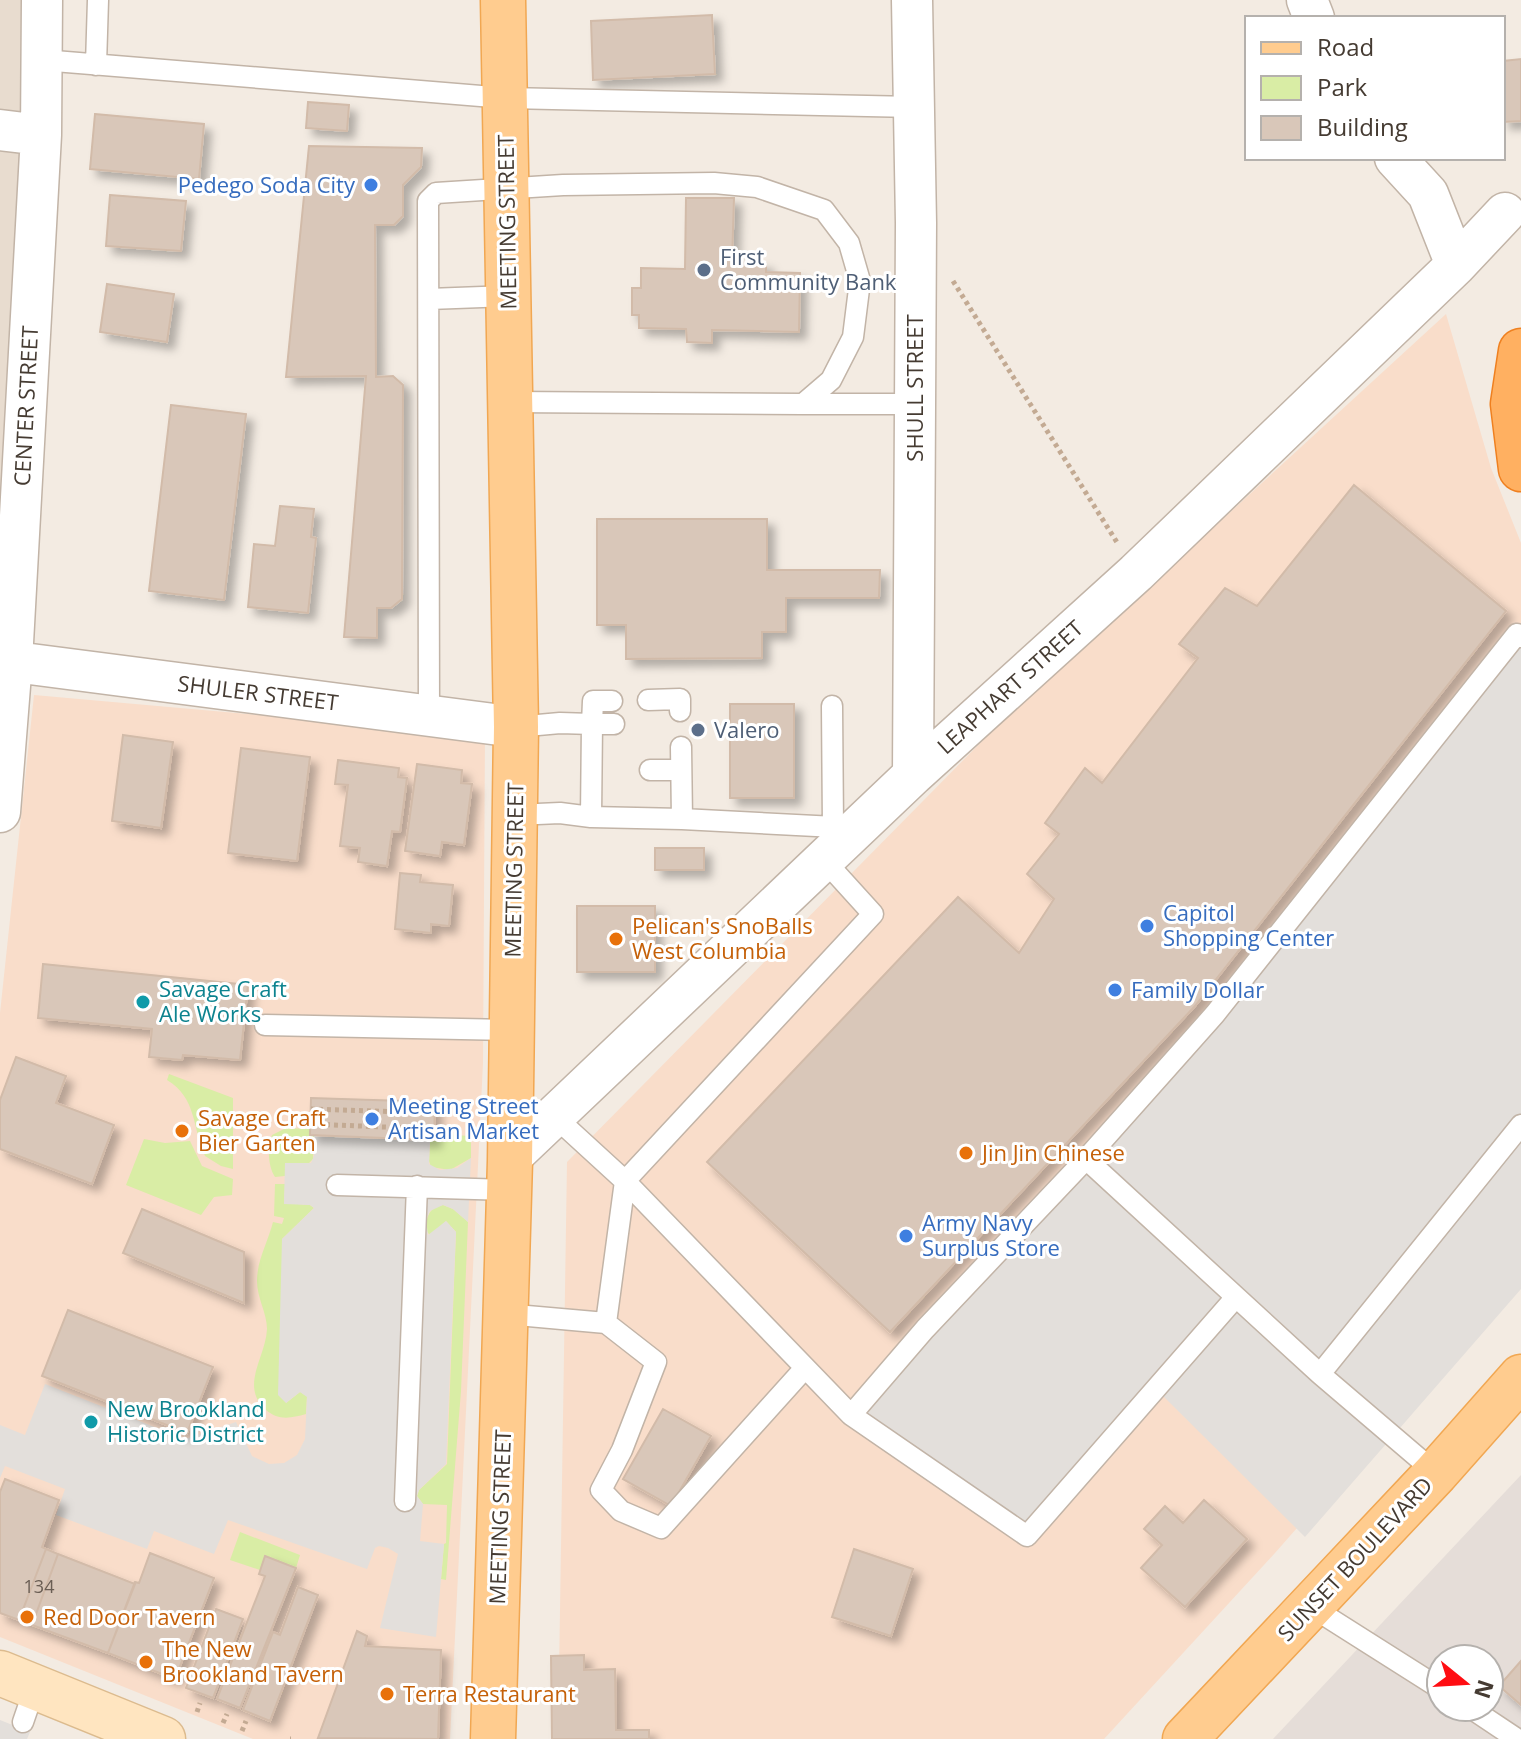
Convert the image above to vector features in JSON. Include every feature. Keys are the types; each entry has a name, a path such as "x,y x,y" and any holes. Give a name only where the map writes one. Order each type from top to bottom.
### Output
{"highway":[{"path":"1521,351 1513,404 1521,469"}],"main road":[{"name":"MEETING STREET","path":"493,1739 510,1174 516,727 503,0"},
{"name":"SUNSET BOULEVARD","path":"1185,1739 1517,1390"},
{"path":"19,1694 143,1735"}],"street":[{"name":"CENTER STREET","path":"0,812 14,377 41,135 42,0"},
{"name":"SHULL STREET","path":"912,0 915,404 913,775"},
{"path":"0,130 41,135"},
{"path":"1397,160 1428,194 1456,265"},
{"name":"LEAPHART STREET","path":"510,1174 554,1116 838,838 913,775 1136,573 1456,265 1505,213"},
{"name":"SHULER STREET","path":"6,660 516,727"}],"lane":[{"path":"96,65 98,0"},
{"path":"42,60 505,98 914,107"},
{"path":"429,716 428,201 436,193 563,185 714,183 757,187 824,210 849,243 860,281 853,337 831,380 803,404"},
{"path":"429,299 509,296"},
{"path":"510,402 915,404"},
{"path":"851,1415 925,1329 1086,1159 1215,1014 1517,634 1521,637"},
{"path":"648,700 680,699 680,711"},
{"path":"591,817 602,771 592,724 593,701 612,701"},
{"path":"606,1323 625,1181 873,914 838,838 832,706"},
{"path":"516,727 560,723 614,724"},
{"path":"681,747 682,819"},
{"path":"650,770 681,770"},
{"path":"515,815 560,813 591,817 682,819 838,838"},
{"path":"265,1025 512,1030"},
{"path":"554,1116 625,1181 851,1415 1027,1536 1236,1297"},
{"path":"1320,1374 1521,1125"},
{"path":"1086,1159 1320,1374 1436,1473"},
{"path":"337,1185 417,1186 510,1174"},
{"path":"405,1501 417,1186"},
{"path":"506,1314 606,1323 656,1362 622,1450 601,1490 621,1511 661,1528 805,1368"},
{"path":"1310,1606 1425,1679"},
{"path":"1493,1723 1517,1739"}],"path":[{"path":"950,277 1136,573"},
{"path":"311,1109 435,1113"},
{"path":"310,1124 434,1129"},
{"path":"197,1712 200,1703"},
{"path":"223,1723 227,1714"},
{"path":"242,1731 246,1721"}],"shaded area":[{"path":"0,0 42,0 0,812"},
{"path":"1446,314 1491,468 1521,543 1521,1273 1275,1553 1104,1739 558,1739 567,1162 993,730"},
{"path":"1521,623 1521,1289 1305,1537 1156,1389 1027,1536 851,1415 1215,1014"},
{"path":"34,695 485,735 483,1063 450,1739 253,1739 0,1637 0,1013"},
{"path":"314,1136 430,1141 429,1164 440,1170 457,1168 471,1158 468,1222 443,1205 430,1211 426,1220 428,1235 446,1221 456,1232 446,1464 419,1490 417,1496 423,1504 420,1541 444,1544 436,1637 380,1628 398,1554 388,1548 375,1548 367,1569 228,1520 214,1554 154,1531 147,1549 56,1515 65,1489 5,1466 0,1478 0,1425 25,1435 45,1384 185,1439 236,1422 252,1456 269,1464 284,1463 297,1455 305,1439 307,1397 300,1392 286,1403 278,1395 282,1239 314,1208 310,1205 284,1204 285,1163 311,1163"},
{"path":"1521,1475 1521,1739 1273,1739"},
{"path":"0,1720 30,1732 27,1739 0,1739"}],"green space":[{"path":"169,1074 233,1098 233,1169 205,1156 189,1104 177,1087 167,1080"},
{"path":"286,1128 310,1129 310,1136 314,1136 313,1159 307,1165 286,1163 285,1176 275,1177 270,1162 270,1140 272,1135"},
{"path":"434,1133 468,1136 471,1158 450,1170 431,1167 430,1141 433,1141"},
{"path":"144,1139 165,1143 190,1141 202,1166 233,1179 232,1195 214,1197 201,1215 126,1185"},
{"path":"275,1184 285,1184 284,1203 314,1208 282,1239 286,1403 300,1392 307,1396 306,1414 290,1417 276,1416 266,1410 258,1401 254,1381 267,1329 257,1287 257,1273 273,1222 282,1224 284,1218 274,1216"},
{"path":"443,1205 468,1222 461,1391 446,1580 441,1579 447,1505 423,1504 417,1496 419,1490 447,1464 456,1232 446,1221 431,1236 426,1231 431,1211"},
{"path":"240,1532 300,1555 296,1568 265,1556 260,1570 230,1560"}],"building":[{"path":"712,15 715,74 593,80 591,21"},
{"path":"1521,59 1521,121 1505,122 1505,61"},
{"path":"308,102 349,105 347,131 306,128"},
{"path":"95,114 204,124 199,179 90,169"},
{"path":"309,146 422,148 421,167 403,185 403,216 394,225 375,225 376,377 393,376 403,385 402,599 391,608 377,608 377,638 344,637 366,376 286,377"},
{"path":"110,195 186,201 181,251 106,246"},
{"name":"First Community Bank","path":"686,198 734,198 732,262 766,263 766,272 800,273 799,332 712,330 712,343 687,342 686,329 639,328 639,315 632,315 632,288 641,288 641,268 685,269"},
{"path":"107,284 174,294 167,342 100,332"},
{"path":"171,405 246,414 224,600 149,591"},
{"name":"Capitol Shopping Center","path":"1354,485 1506,611 1195,1006 890,1332 707,1162 958,897 1019,953 1054,899 1027,874 1059,834 1045,823 1085,768 1102,783 1198,658 1179,644 1225,588 1257,606"},
{"path":"280,506 314,509 311,537 316,538 308,613 248,607 254,544 275,546"},
{"path":"597,519 767,519 767,570 880,570 879,598 786,598 786,632 762,632 762,658 626,659 626,625 597,625"},
{"path":"730,704 794,704 794,798 730,798"},
{"path":"123,735 173,742 161,828 112,821"},
{"path":"241,748 310,757 297,861 228,853"},
{"path":"338,760 399,768 398,777 407,778 400,832 392,831 387,866 358,862 360,848 340,846 348,785 335,784"},
{"path":"417,764 462,770 461,783 472,784 464,845 442,842 440,856 405,851"},
{"path":"655,848 704,848 704,870 655,870"},
{"path":"400,873 421,875 420,882 453,885 449,926 431,924 431,933 395,929"},
{"name":"Pelican's SnoBalls West Columbia","path":"577,906 655,906 655,972 577,972"},
{"name":"Savage Craft Ale Works","path":"43,964 248,985 240,1060 183,1055 182,1060 149,1057 152,1029 38,1018"},
{"path":"16,1057 66,1076 56,1103 114,1125 92,1184 0,1149 0,1100"},
{"name":"Meeting Street Artisan Market","path":"311,1098 435,1102 434,1140 310,1135"},
{"path":"142,1209 244,1252 244,1303 123,1253"},
{"path":"68,1310 213,1367 187,1433 42,1376"},
{"path":"663,1409 711,1436 671,1506 623,1479"},
{"path":"5,1479 59,1500 42,1547 46,1549 19,1620 0,1613 0,1492"},
{"path":"1204,1500 1247,1539 1185,1607 1141,1568 1162,1545 1144,1529 1165,1506 1183,1523"},
{"path":"46,1549 58,1554 32,1625 19,1620"},
{"path":"854,1549 913,1569 891,1636 832,1617"},
{"path":"150,1553 214,1578 175,1679 108,1653 135,1582 139,1583"},
{"path":"58,1554 135,1584 108,1653 32,1625"},
{"path":"265,1556 296,1568 240,1708 217,1699 265,1576 259,1574"},
{"path":"298,1587 318,1595 270,1721 243,1710 273,1632 280,1635"},
{"path":"216,1609 243,1619 213,1698 186,1688"},
{"name":"Terra Restaurant","path":"357,1631 367,1636 365,1646 441,1650 438,1739 318,1738"},
{"path":"584,1655 584,1670 615,1669 616,1730 649,1730 649,1739 552,1739 551,1656"},
{"path":"1521,1661 1521,1705 1505,1691 1505,1679"}],"place":[{"name":"Pedego Soda City","path":"371,185"},
{"name":"First Community Bank","path":"704,270"},
{"name":"Valero","path":"698,730"},
{"name":"Capitol Shopping Center","path":"1147,926"},
{"name":"Pelican's SnoBalls West Columbia","path":"616,939"},
{"name":"Family Dollar","path":"1115,990"},
{"name":"Savage Craft Ale Works","path":"143,1002"},
{"name":"Meeting Street Artisan Market","path":"372,1119"},
{"name":"Savage Craft Bier Garten","path":"182,1131"},
{"name":"Jin Jin Chinese","path":"966,1153"},
{"name":"Army Navy Surplus Store","path":"906,1236"},
{"name":"New Brookland Historic District","path":"91,1422"},
{"name":"Red Door Tavern","path":"27,1617"},
{"name":"The New Brookland Tavern","path":"146,1662"},
{"name":"Terra Restaurant","path":"387,1694"}]}
